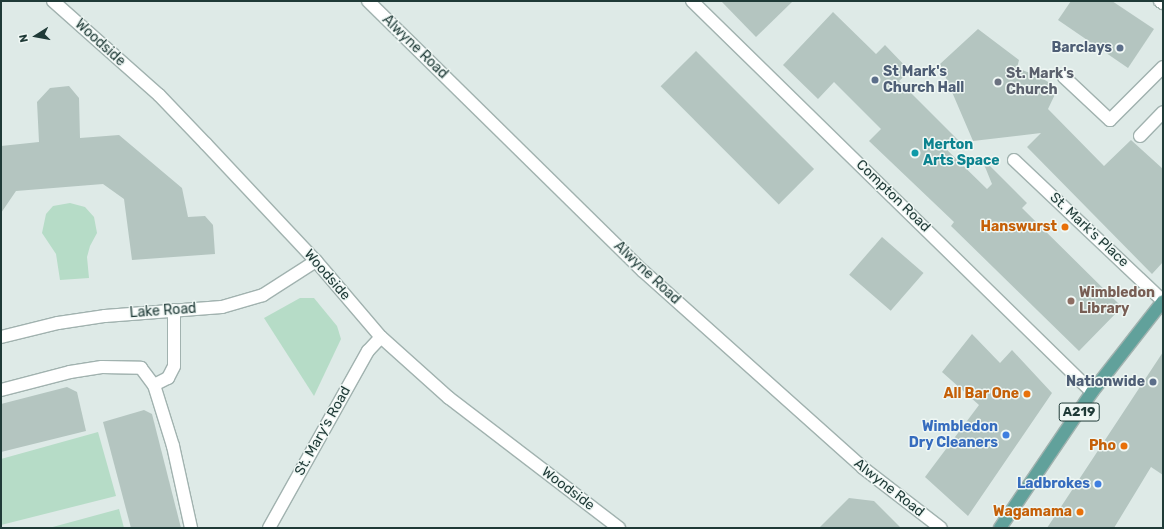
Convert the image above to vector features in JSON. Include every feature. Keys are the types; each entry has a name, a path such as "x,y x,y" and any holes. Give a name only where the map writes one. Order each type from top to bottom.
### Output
{"main road":[{"name":"A219","path":"1000,528 1092,392 1163,301"}],"street":[{"name":"Woodside","path":"53,1 159,96 316,261 381,337 448,398 619,528"},
{"name":"Alwyne Road","path":"368,1 643,271 863,468 941,528"},
{"name":"Compton Road","path":"692,1 1092,392"},
{"path":"1064,77 1110,120 1163,66"},
{"path":"1140,136 1163,112"},
{"name":"St. Mark's Place","path":"1014,160 1163,301"},
{"name":"Lake Road","path":"1,337 58,323 105,316 222,307 263,295 316,261"},
{"path":"154,385 168,378 174,366 174,310"},
{"name":"St. Mary's Road","path":"269,528 368,351 381,337"},
{"path":"1,390 70,372 102,367 141,368 154,385 173,446 191,528"}],"green space":[{"path":"70,203 85,207 94,217 97,233 90,246 87,257 89,278 60,280 56,254 42,233 46,214 53,206"},
{"path":"300,298 314,298 337,326 341,339 314,396 264,318"},
{"path":"98,432 116,496 1,525 1,459"},
{"path":"119,509 124,528 49,528"}],"building":[{"path":"721,1 793,1 756,37"},
{"name":"Barclays","path":"1071,1 1112,1 1154,29 1128,68 1058,20"},
{"path":"833,12 876,54 885,45 910,71 899,81 961,143 942,145 987,189 992,184 981,157 1027,203 1022,208 1122,307 1079,351 951,226 954,222 869,141 881,129 834,82 818,99 783,65"},
{"path":"978,29 1019,60 1017,68 1040,77 1058,88 1048,109 1104,166 1131,140 1163,169 1163,262 1152,274 1027,147 1041,133 973,141 940,64"},
{"path":"696,51 814,169 779,204 661,86"},
{"path":"69,86 79,98 80,138 119,135 182,188 188,217 205,216 213,225 215,254 132,260 124,199 103,184 16,191 1,213 1,146 39,142 37,102 50,88"},
{"path":"882,237 924,273 891,311 849,275"},
{"path":"972,334 1000,363 1012,350 1052,393 968,516 925,477 979,405 942,372"},
{"path":"1163,352 1163,475 1151,467 1114,528 1047,528"},
{"path":"67,387 77,392 86,431 1,452 1,404"},
{"path":"144,410 152,414 181,528 131,528 103,422"},
{"path":"849,498 874,501 901,528 819,528"}],"place":[{"name":"Barclays","path":"1120,48"},
{"name":"St Mark's Church Hall","path":"875,80"},
{"name":"St. Mark's Church","path":"998,82"},
{"name":"Merton Arts Space","path":"915,153"},
{"name":"Hanswurst","path":"1065,227"},
{"name":"Wimbledon Library","path":"1071,301"},
{"name":"Nationwide","path":"1153,382"},
{"name":"All Bar One","path":"1027,394"},
{"name":"Wimbledon Dry Cleaners","path":"1006,435"},
{"name":"Pho","path":"1124,446"},
{"name":"Ladbrokes","path":"1098,484"},
{"name":"Wagamama","path":"1080,512"}]}
